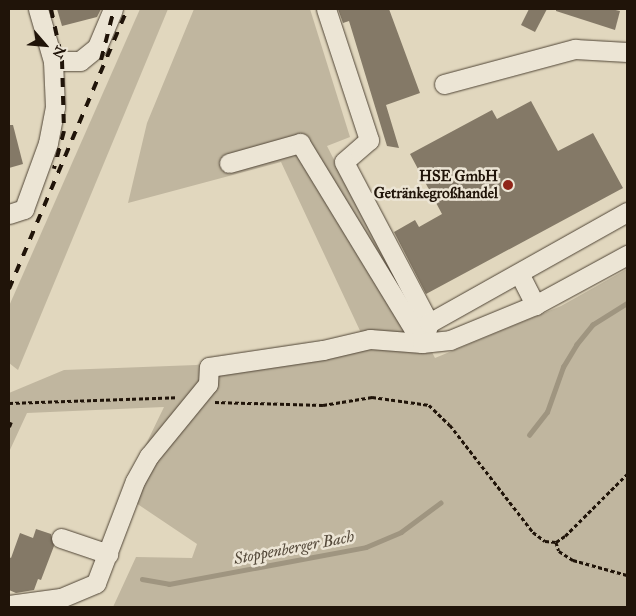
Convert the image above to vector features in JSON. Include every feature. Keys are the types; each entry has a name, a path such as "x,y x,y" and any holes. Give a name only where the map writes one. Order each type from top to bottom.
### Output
{"lane":[{"path":"9,214 24,209 48,143 55,107 53,62 38,9"},
{"path":"53,62 80,61 97,47 113,9"},
{"path":"326,9 369,140 344,162 429,323"},
{"path":"444,84 575,49 627,52"},
{"path":"229,163 300,143 422,343"},
{"path":"422,343 429,323 520,275 627,212"},
{"path":"9,605 42,602 81,591 96,583 135,481 149,456 208,384 208,367 323,350 370,339 422,343 450,340 535,305 627,255"},
{"path":"520,275 535,305"},
{"path":"61,538 108,554"}],"path":[{"path":"9,403 182,396 194,399 256,405 344,403 372,397 429,405 450,425 533,532 545,541 556,542 627,474"},
{"path":"556,542 559,550 572,560 627,575"}],"shaded area":[{"path":"140,9 168,9 18,370 9,363 9,306"},
{"path":"194,9 310,9 350,137 327,146 435,358 561,306 627,269 627,607 113,607 136,557 192,558 197,544 133,501 117,504 164,407 27,413 9,452 9,393 64,370 196,365 362,335 281,162 128,203 147,123"}],"building":[{"path":"57,9 101,9 97,17 62,26"},
{"path":"338,9 389,9 420,93 386,105 399,148 387,146 349,21 343,23"},
{"path":"529,9 547,9 535,32 521,25"},
{"path":"556,9 611,9 620,11 615,30 556,11"},
{"path":"531,101 558,151 593,133 623,188 426,294 394,232 415,220 419,227 442,214 410,154 492,110 497,119"},
{"path":"9,125 13,125 23,164 9,168"},
{"path":"36,529 51,534 54,546 41,580 38,579 34,590 16,593 9,590 9,557 11,558 20,533 33,538"}],"waterway":[{"name":"Stoppenberger Bach","path":"529,435 547,412 563,367 576,345 592,325 627,303"},
{"name":"Stoppenberger Bach","path":"142,579 169,584 366,547 401,532 440,503"}],"railway":[{"path":"51,9 62,60 64,131 54,169"},
{"path":"101,60 114,9"},
{"path":"9,289 127,9"},
{"path":"9,427 11,422"}],"place":[{"name":"HSE GmbH Getränkegroßhandel","path":"508,185"}]}
